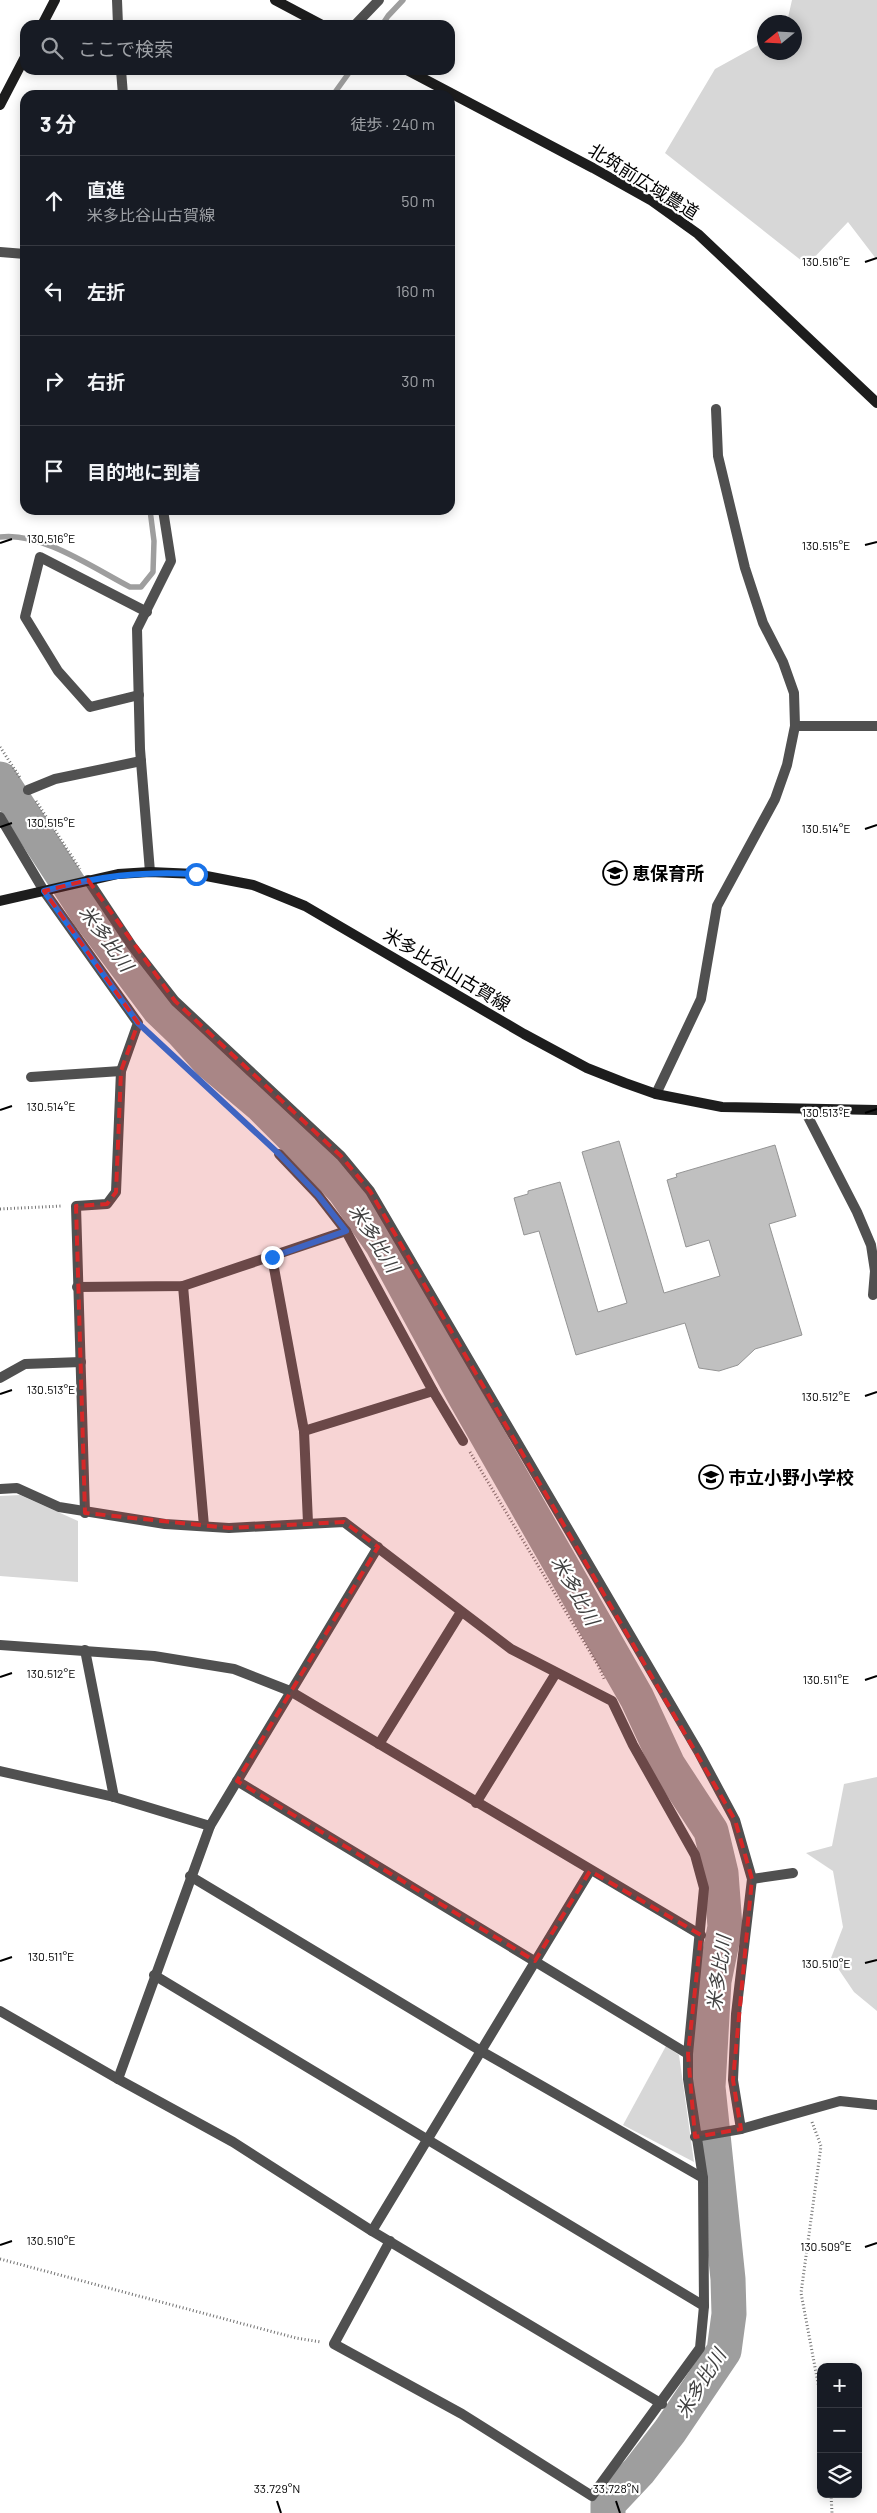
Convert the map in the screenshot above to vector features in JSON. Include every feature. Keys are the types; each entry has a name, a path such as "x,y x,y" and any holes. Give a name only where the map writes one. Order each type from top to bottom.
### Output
{"main road":[{"path":"45,20 55,0"},
{"path":"275,0 313,20"},
{"path":"0,105 20,67"},
{"name":"北筑前広域農道","path":"416,75 445,90"},
{"name":"北筑前広域農道","path":"455,95 652,201 683,223 744,276 877,403"},
{"name":"米多比谷山古賀線","path":"0,901 118,874 150,872 196,874 253,885 305,906 587,1068 656,1094 722,1107 877,1110"}],"street":[{"path":"117,0 118,20"},
{"path":"359,20 378,0"},
{"path":"122,75 123,90"},
{"path":"0,252 20,254"},
{"path":"656,1094 701,999 717,906 775,799 787,765 794,726 794,693 783,662 763,623 744,568 718,456 716,410"},
{"path":"150,872 141,761 137,629 172,561 164,515"},
{"path":"139,695 90,707 58,670 25,617 40,557 147,612"},
{"path":"794,726 877,726"},
{"path":"28,790 55,779 141,761"},
{"path":"0,817 138,1023 121,1071 116,1192 107,1204 76,1206 85,1512"},
{"path":"88,880 132,946 175,1001 341,1156 370,1190 698,1751 735,1820 752,1879 736,2014 732,2080 741,2128"},
{"path":"31,1077 121,1071"},
{"path":"804,1109 857,1212 871,1245 875,1271 872,1295"},
{"path":"279,1154 318,1195 346,1231 433,1391 463,1441"},
{"path":"78,1287 183,1286 346,1231"},
{"path":"272,1257 304,1431 308,1523"},
{"path":"183,1286 204,1526"},
{"path":"0,1378 25,1364 81,1362"},
{"path":"304,1431 433,1391"},
{"path":"0,1489 17,1488 59,1507 166,1524 229,1528 344,1522 511,1649 612,1701 633,1745 695,1855 704,1888 701,1935 688,2054 688,2080 695,2137 703,2178 704,2306 700,2348 662,2404 592,2496 462,2414 334,2344 390,2240"},
{"path":"118,2079 190,1876 210,1826 378,1547"},
{"path":"379,1744 461,1612"},
{"path":"0,1645 154,1656 234,1669 290,1691 476,1804 701,1935"},
{"path":"85,1650 114,1797"},
{"path":"476,1804 556,1672"},
{"path":"0,1771 114,1797 210,1826"},
{"path":"237,1781 688,2054"},
{"path":"372,2231 590,1871"},
{"path":"752,1879 793,1873"},
{"path":"190,1876 481,2050 703,2178"},
{"path":"154,1975 704,2306"},
{"path":"0,2011 233,2142 372,2231 662,2404"},
{"path":"695,2137 809,2112 840,2101 877,2105"}],"path":[{"path":"0,747 88,880"},
{"path":"138,1023 279,1154"},
{"path":"0,1209 76,1206"},
{"path":"463,1441 599,1667 612,1701"},
{"path":"809,2112 821,2146 801,2293 817,2378"},
{"path":"0,2259 296,2338 334,2344"},
{"path":"831,2498 832,2513"}],"highlighted area":[{"path":"88,880 175,1001 341,1156 370,1191 735,1820 752,1879 733,2080 741,2129 695,2137 688,2054 701,1935 590,1871 535,1961 237,1781 378,1547 344,1522 229,1528 85,1513 76,1206 107,1204 116,1192 121,1071 138,1023 44,891"}],"shaded area":[{"path":"792,0 877,0 877,260 848,222 807,265 665,153 715,69 757,46 757,60 802,60 802,15 789,15"},
{"path":"20,1495 78,1521 78,1582 0,1576 0,1496"},
{"path":"877,1777 877,2011 854,1992 831,1958 843,1927 833,1871 806,1853 832,1846 844,1784"},
{"path":"666,2046 679,2055 694,2162 623,2125"}],"building":[{"path":"619,1141 664,1293 720,1276 709,1240 686,1247 667,1180 677,1177 676,1174 775,1145 796,1216 769,1224 802,1335 755,1349 738,1365 719,1371 699,1368 685,1323 576,1355 539,1231 524,1235 514,1198 528,1194 528,1191 560,1182 598,1312 627,1303 582,1152"}],"waterway":[{"path":"385,20 403,0"},
{"path":"337,90 347,75"},
{"path":"0,537 16,537 49,545 130,587 141,587 153,572 154,541 151,515"},
{"name":"米多比川","path":"0,779 88,914 159,1009 209,1061 260,1104 344,1190 382,1244 464,1395 637,1698 668,1765 711,1831 721,1873 725,1927 714,1981 708,2087 728,2279 729,2314 724,2351 670,2431 639,2471 608,2504 608,2513"}],"place":[{"name":"恵保育所","path":"615,873"},
{"name":"市立小野小学校","path":"711,1477"}],"route":[{"path":"196,874 150,872 118,874 44,891 138,1023 279,1154 318,1195 346,1231 272,1257"}]}
